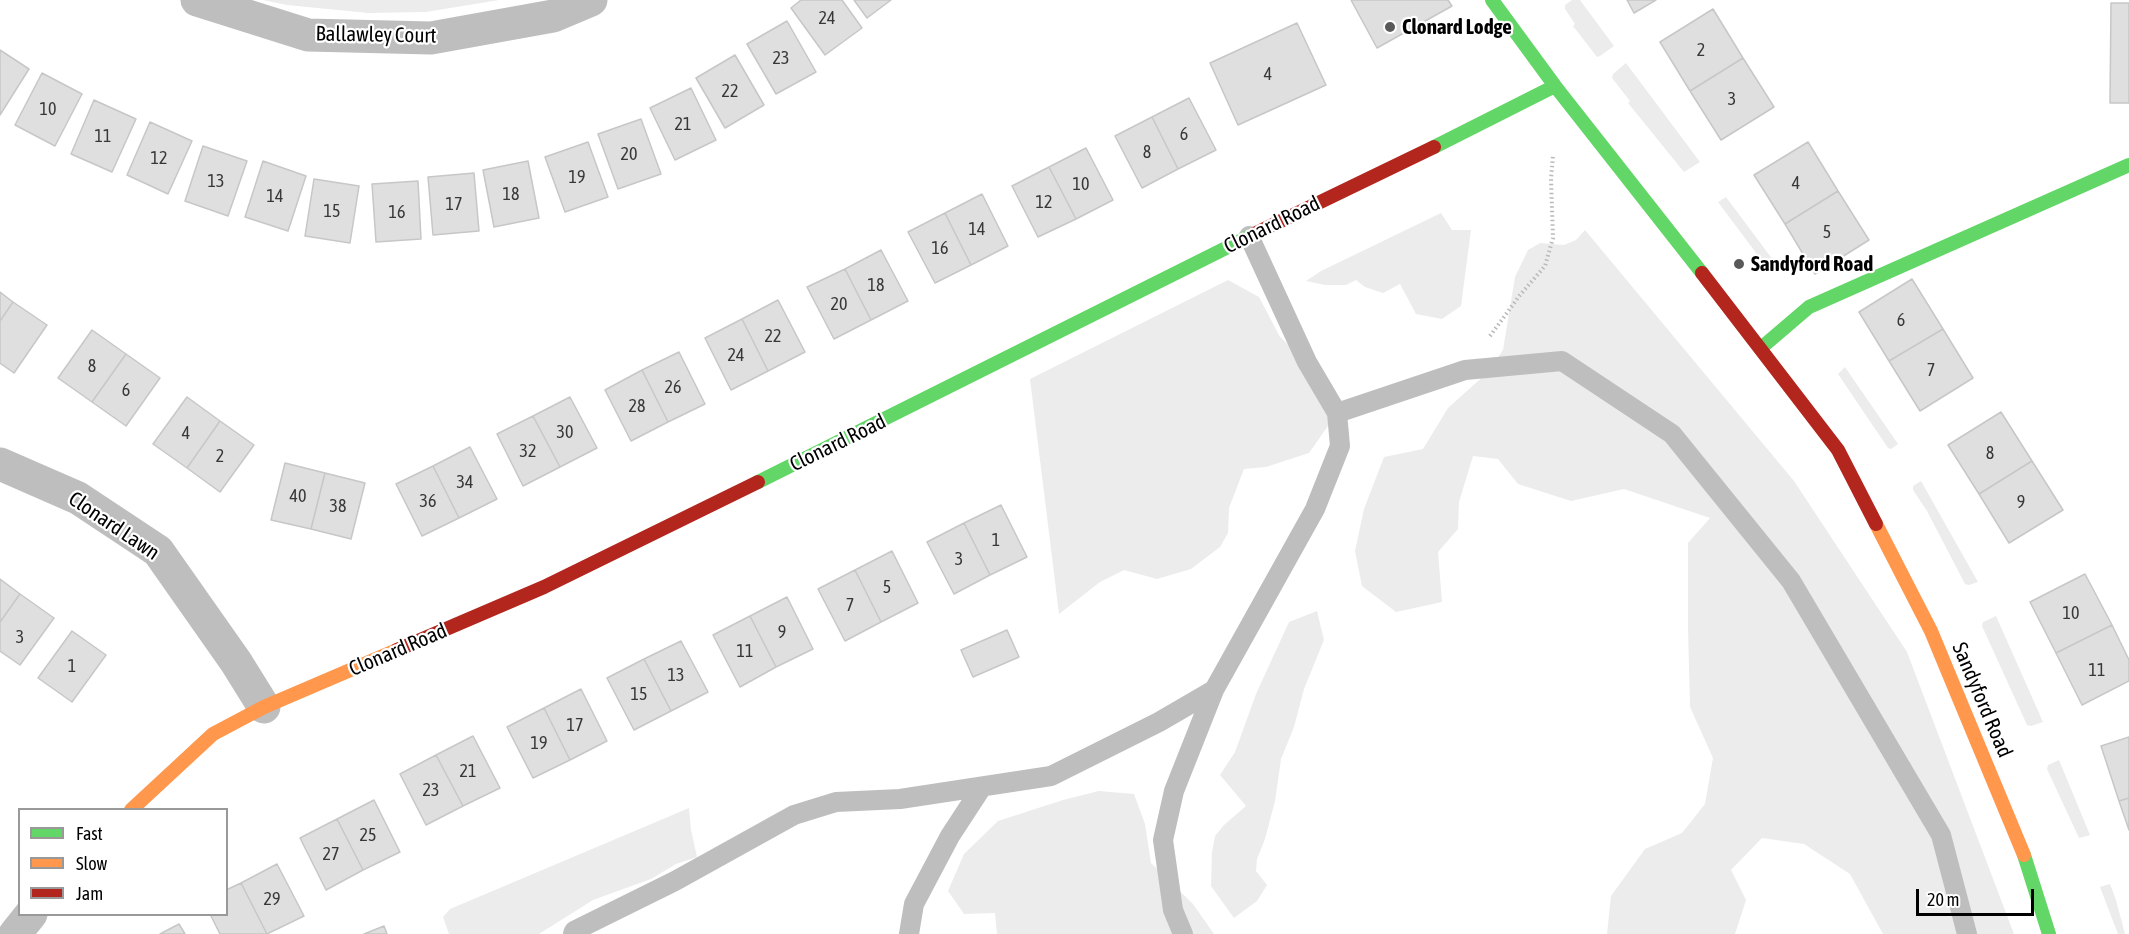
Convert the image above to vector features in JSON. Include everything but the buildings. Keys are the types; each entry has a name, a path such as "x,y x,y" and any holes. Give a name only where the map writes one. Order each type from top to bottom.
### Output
{"street":[{"name":"Ballawley Court","path":"197,0 308,35 431,38 553,16 591,0"},
{"name":"Sandyford Road","path":"1492,0 1555,87 1761,348 1838,450 1931,631 2028,864 2049,934"},
{"name":"Clonard Road","path":"133,808 213,734 264,707 544,587 901,412 1249,236 1488,122 1555,87"},
{"path":"1761,348 1809,307 2129,165"},
{"name":"Clonard Lawn","path":"0,464 78,498 158,551 236,662 264,707"},
{"path":"15,934 30,916"}],"lane":[{"path":"1182,934 1173,910 1163,840 1174,790 1214,690 1315,509 1340,446 1337,413 1307,362 1249,236"},
{"path":"1337,413 1465,370 1562,361 1672,434 1791,581 1941,835 1968,934"},
{"path":"573,934 574,931 675,881 794,815 836,802 900,799 1052,776 1159,722 1214,690"},
{"path":"909,934 914,904 950,836 982,787"}],"path":[{"path":"1465,370 1520,296 1545,267 1553,238 1551,179 1553,155"}],"shaded area":[{"path":"263,0 499,0 426,12 368,13 287,5"},
{"path":"1572,0 1580,0 1614,46 1600,56 1597,57 1573,26 1575,24 1565,9 1565,5"},
{"path":"1626,63 1700,162 1684,172 1628,103 1630,101 1612,78 1613,74"},
{"path":"1726,197 1779,268 1771,273 1718,202"},
{"path":"1441,213 1452,230 1471,230 1461,306 1442,319 1416,314 1400,284 1383,293 1365,287 1356,280 1346,285 1325,285 1306,281 1321,271"},
{"path":"1585,230 1794,481 1907,652 2014,934 1883,934 1850,874 1804,844 1762,838 1731,870 1746,900 1735,934 1607,934 1611,896 1645,849 1682,833 1705,804 1713,758 1690,707 1688,543 1710,518 1624,489 1571,501 1518,484 1498,459 1473,456 1459,502 1458,529 1438,552 1442,602 1396,612 1362,586 1355,551 1364,509 1384,457 1423,449 1448,408 1488,372 1503,350 1515,277 1528,250 1540,243 1564,245 1576,240"},
{"path":"1228,280 1259,297 1280,337 1307,362 1337,413 1309,453 1266,467 1244,469 1229,508 1228,533 1220,547 1191,569 1157,579 1124,570 1100,582 1059,614 1030,379"},
{"path":"1845,367 1898,444 1891,449 1888,448 1838,374"},
{"path":"1921,481 1978,582 1965,584 1927,511 1913,490 1913,486"},
{"path":"1317,611 1324,640 1304,689 1294,727 1281,759 1275,801 1257,859 1256,871 1267,885 1257,901 1234,918 1211,886 1212,852 1215,836 1246,806 1220,775 1235,752 1256,694 1289,622"},
{"path":"1996,616 2043,722 2027,725 1982,626 1983,622"},
{"path":"2059,760 2090,835 2079,838 2047,769 2048,765"},
{"path":"1099,791 1134,794 1145,824 1151,863 1193,904 1214,934 997,934 995,913 964,914 948,891 964,854 998,821"},
{"path":"689,808 697,857 676,864 651,879 593,900 539,934 449,934 443,917 450,909"},
{"path":"2110,884 2125,934 2118,934 2100,887"}],"traffic: fast":[{"path":"1492,0 1555,86 1702,273"},
{"path":"1434,147 1555,86"},
{"path":"1761,348 1809,307 2129,165"},
{"path":"758,482 1252,235"},
{"path":"2024,855 2049,934"}],"traffic: slow":[{"path":"1876,524 1931,631 2024,855"},
{"path":"133,808 213,734 264,707 397,650"}],"traffic: jam":[{"path":"1252,235 1434,147"},
{"path":"1702,273 1838,450 1876,524"},
{"path":"397,650 544,587 758,482"}],"place":[{"name":"Clonard Lodge","path":"1390,27"},
{"name":"Sandyford Road","path":"1739,264"}]}
